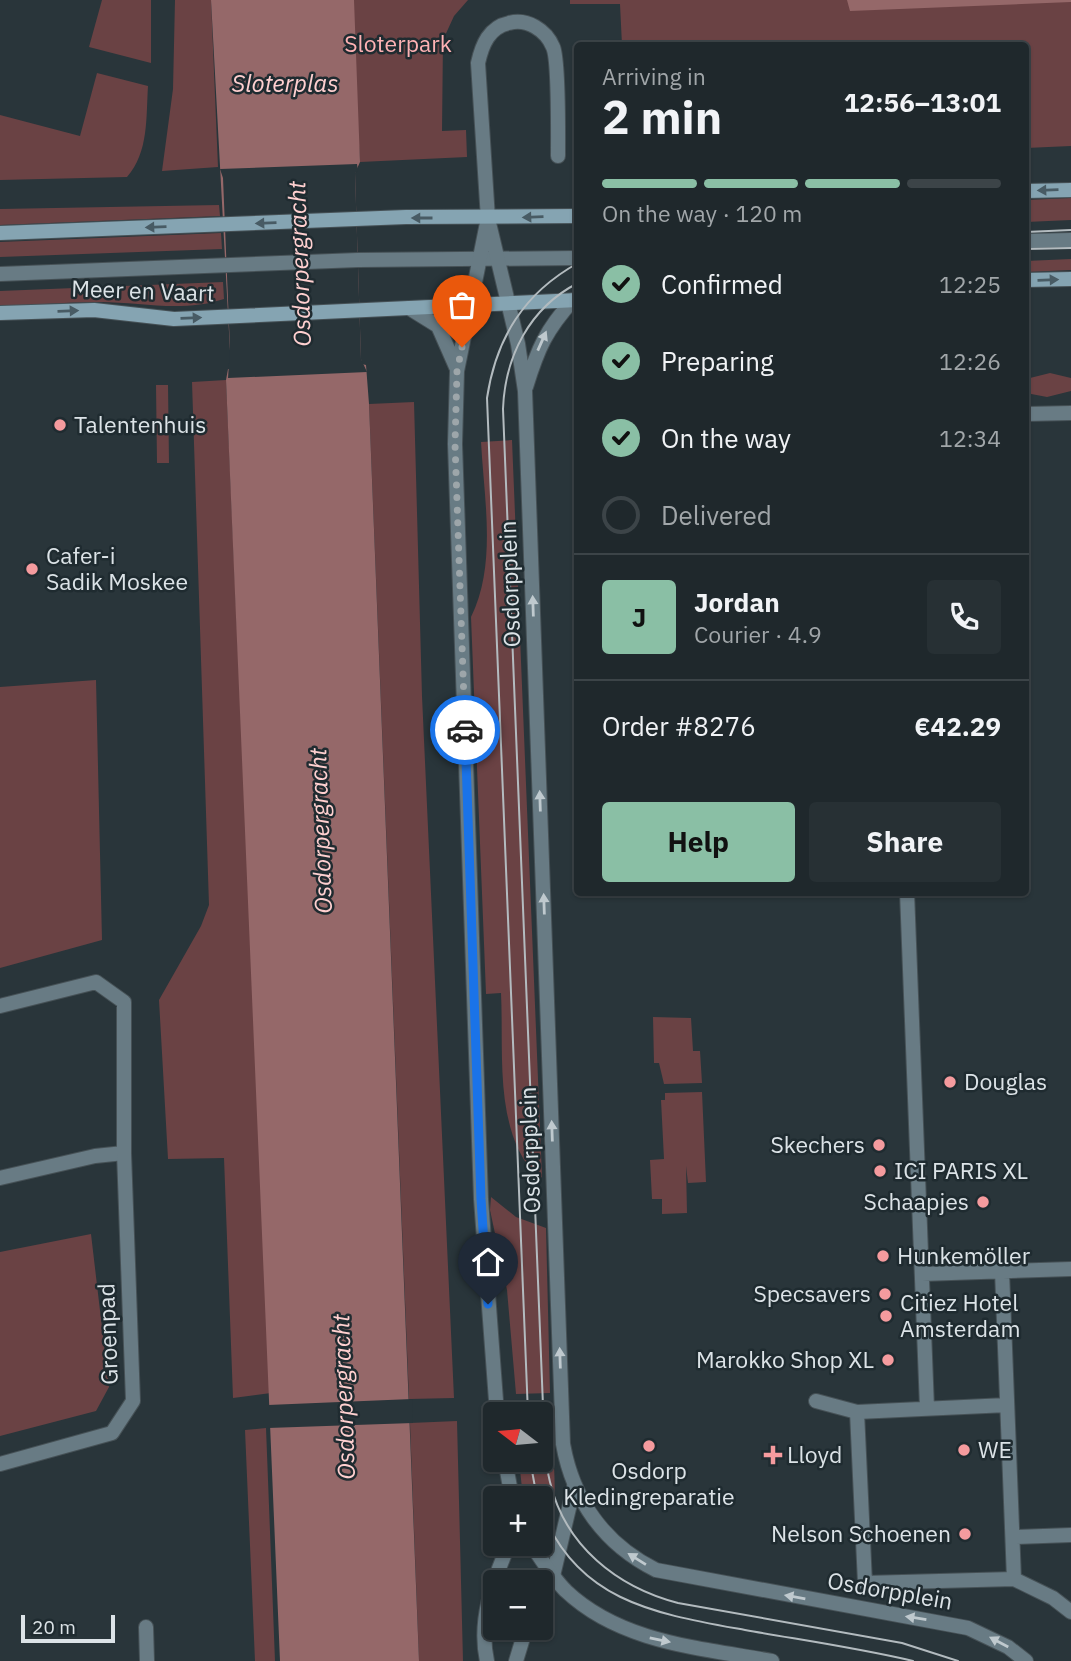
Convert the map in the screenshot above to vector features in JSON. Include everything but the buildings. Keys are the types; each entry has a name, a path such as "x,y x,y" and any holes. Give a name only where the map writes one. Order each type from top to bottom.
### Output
{"main road":[{"path":"1029,191 1071,190"},
{"path":"0,233 356,219 574,216"},
{"path":"1029,281 1071,279"},
{"name":"Meer en Vaart","path":"0,313 94,310 154,318 229,317 574,300"}],"street":[{"path":"496,1402 481,1199 473,993 457,532 457,371 488,219 478,63 482,44 495,29 510,22 528,23 543,31 554,48 558,156"},
{"name":"Osdorpplein","path":"488,219 509,303 525,391 563,1444 574,1487 598,1526 624,1550 656,1570 968,1628 1008,1647 1026,1661"},
{"path":"1029,241 1071,240"},
{"path":"0,274 358,260 574,258"},
{"name":"Osdorpplein","path":"525,391 539,344 549,327 574,301"},
{"path":"409,308 438,326 457,371"},
{"path":"1029,415 1071,413"},
{"path":"907,896 927,1408"},
{"name":"Groenpad","path":"0,1006 96,982 124,1002 124,1153 133,1401 112,1433 0,1464"},
{"path":"0,1178 96,1156 124,1153"},
{"path":"922,1274 1071,1269"},
{"path":"1002,1271 1014,1580"},
{"path":"817,1401 857,1412 1007,1405"},
{"name":"Osdorpplein","path":"857,1412 865,1583 1014,1580 1053,1598 1071,1612"},
{"path":"553,1572 574,1487"},
{"path":"1013,1537 1071,1535"},
{"path":"487,1661 483,1643 487,1605 505,1556"},
{"path":"553,1577 584,1605 632,1632 772,1661"},
{"path":"146,1627 147,1661"},
{"path":"516,1661 522,1640"}],"green space":[{"path":"102,0 151,0 151,63 89,47"},
{"path":"175,0 211,0 218,167 162,171 173,89"},
{"name":"Sloterpark","path":"350,0 468,0 454,16 443,40 442,131 466,130 467,157 360,162"},
{"path":"570,0 1071,0 1071,146 1029,148 1029,42 622,42 620,4 570,4"},
{"path":"97,73 148,86 143,145 127,177 0,180 0,115 80,136"},
{"path":"1071,198 1071,220 1029,222 1029,200"},
{"path":"219,205 220,216 0,225 0,209"},
{"path":"221,233 222,249 0,257 0,242"},
{"path":"1071,259 1071,270 1029,272 1029,261"},
{"path":"223,282 224,299 193,305 99,302 0,306 0,291"},
{"path":"1050,373 1071,378 1071,391 1047,397 1029,394 1029,378"},
{"path":"226,380 271,1393 233,1398 224,1158 168,1159 159,1000 201,926 209,905 192,382"},
{"path":"156,385 168,385 169,463 157,463"},
{"path":"414,402 422,696 454,1398 409,1399 369,404"},
{"path":"512,440 542,1177 539,1179 524,1160 514,1139 508,1116 502,1067 501,993 486,994 471,617 479,597 486,553 481,442"},
{"path":"96,680 102,940 0,968 0,687"},
{"path":"653,1017 691,1018 693,1051 700,1051 702,1083 664,1084 659,1063 654,1063"},
{"path":"702,1092 706,1182 688,1183 686,1166 687,1213 662,1214 662,1199 652,1199 650,1160 664,1159 661,1100 665,1100 665,1093"},
{"path":"491,1197 516,1217 546,1228 550,1393 516,1394 507,1290 490,1210"},
{"path":"91,1234 109,1387 96,1411 0,1436 0,1252"},
{"path":"457,1421 463,1661 419,1661 410,1423"},
{"path":"266,1428 275,1661 255,1661 245,1430"},
{"path":"553,1452 555,1482 553,1514 553,1486 522,1486 520,1472 553,1472"}],"water":[{"path":"211,0 354,0 360,162 355,173 361,359 362,364 366,365 369,404 419,1661 280,1661 226,380 228,369 231,369"},
{"path":"847,0 1071,0 1071,2 850,11"}],"pier":[{"path":"357,164 358,171 355,173 361,359 367,372 228,378 230,349 223,178 220,169"},
{"path":"412,1399 413,1423 268,1428 268,1405"}],"tram line":[{"path":"1029,232 1071,230"},
{"path":"1029,249 1071,248"},
{"path":"528,1402 487,398 497,356 516,319 542,288 574,266"},
{"path":"574,285 546,306 523,336 509,371 503,409 544,1435 550,1482 557,1505 581,1544 615,1575 656,1596 678,1603 902,1643 958,1661"},
{"path":"532,1472 535,1486"},
{"path":"553,1534 575,1564 598,1584 651,1609 745,1630 913,1661"}],"way so far":[{"path":"462,347 457,371 455,444 465,730"}],"place":[{"name":"Talentenhuis","path":"60,425"},
{"name":"Cafer-i Sadik Moskee","path":"32,569"},
{"name":"Douglas","path":"950,1082"},
{"name":"Skechers","path":"879,1145"},
{"name":"ICI PARIS XL","path":"880,1171"},
{"name":"Schaapjes","path":"983,1202"},
{"name":"Hunkemöller","path":"883,1256"},
{"name":"Specsavers","path":"885,1294"},
{"name":"Citiez Hotel Amsterdam","path":"886,1316"},
{"name":"Marokko Shop XL","path":"888,1360"},
{"name":"Osdorp Kledingreparatie","path":"649,1446"},
{"name":"WE","path":"964,1450"},
{"name":"Lloyd","path":"773,1455"},
{"name":"Nelson Schoenen","path":"965,1534"}],"route":[{"path":"465,730 481,1199 488,1304"}],"water label":[{"name":"Sloterplas","path":"285,84"},
{"name":"Osdorpergracht","path":"300,264"},
{"name":"Osdorpergracht","path":"321,831"},
{"name":"Osdorpergracht","path":"344,1397"}]}
